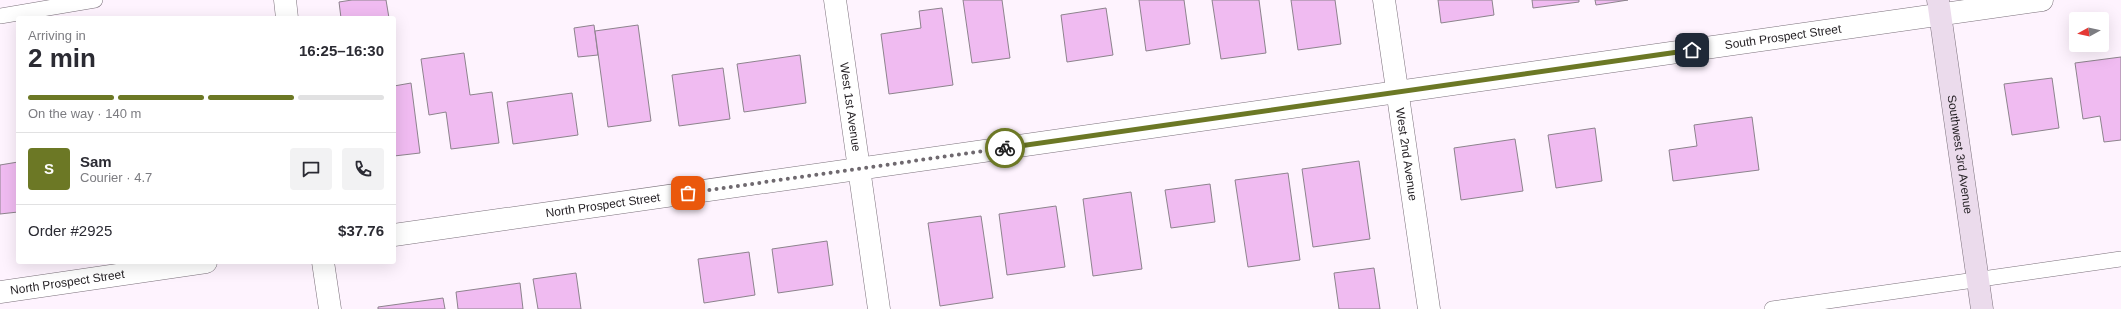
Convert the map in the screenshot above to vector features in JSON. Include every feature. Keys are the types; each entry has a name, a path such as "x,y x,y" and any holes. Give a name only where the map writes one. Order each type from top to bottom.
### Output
{"main road":[{"name":"Southwest 3rd Avenue","path":"1939,7 1982,309"}],"street":[{"path":"285,0 288,16"},
{"name":"West 1st Avenue","path":"835,0 879,309"},
{"name":"West 2nd Avenue","path":"1384,0 1429,309"},
{"name":"South Prospect Street","path":"859,169 1397,92 1939,7 2042,0"},
{"name":"North Prospect Street","path":"396,235 859,169"},
{"name":"North Prospect Street","path":"0,292 192,264"},
{"path":"323,264 330,309"}],"lane":[{"path":"0,16 95,0"},
{"path":"1772,309 2121,259"}],"building":[{"path":"352,0 386,0 389,16 341,16 339,2"},
{"path":"963,0 1002,0 1010,58 972,63"},
{"path":"1139,0 1184,0 1190,44 1146,51"},
{"path":"1212,0 1259,0 1266,53 1221,59"},
{"path":"1291,0 1335,0 1341,44 1298,50"},
{"path":"1438,0 1492,0 1494,15 1441,23"},
{"path":"1532,0 1579,0 1579,2 1533,8"},
{"path":"1595,0 1628,0 1596,5"},
{"path":"942,8 953,85 889,94 881,34 921,28 919,11"},
{"path":"1106,8 1113,55 1067,62 1061,15"},
{"path":"594,25 598,55 578,57 574,28"},
{"path":"638,25 651,121 608,127 595,31"},
{"path":"464,53 470,95 492,92 499,143 451,149 446,112 429,115 421,59"},
{"path":"800,55 806,103 744,112 737,64"},
{"path":"2121,57 2121,140 2104,142 2100,116 2083,119 2075,63"},
{"path":"723,68 730,119 679,126 672,75"},
{"path":"2052,78 2059,128 2012,135 2004,84"},
{"path":"411,83 420,153 396,156 396,86"},
{"path":"572,93 578,135 513,144 507,102"},
{"path":"1752,117 1759,170 1673,181 1669,150 1697,146 1694,125"},
{"path":"1595,128 1602,181 1556,188 1548,135"},
{"path":"1515,139 1523,191 1461,200 1454,148"},
{"path":"1359,161 1370,239 1313,247 1302,169"},
{"path":"16,162 16,212 0,214 0,165"},
{"path":"1288,173 1300,260 1248,267 1235,180"},
{"path":"1210,184 1215,222 1171,228 1165,190"},
{"path":"1131,192 1142,269 1093,276 1083,199"},
{"path":"1056,206 1065,267 1007,275 999,214"},
{"path":"981,216 993,298 940,306 928,223"},
{"path":"827,241 833,285 778,293 772,249"},
{"path":"749,252 755,295 704,303 698,259"},
{"path":"1374,268 1380,309 1339,309 1334,273"},
{"path":"576,273 581,309 538,309 533,279"},
{"path":"520,283 523,309 458,309 456,292"},
{"path":"443,298 445,309 378,309 378,307"}],"way so far":[{"path":"688,193 1005,148"}],"route":[{"path":"1005,148 1692,50"}]}
